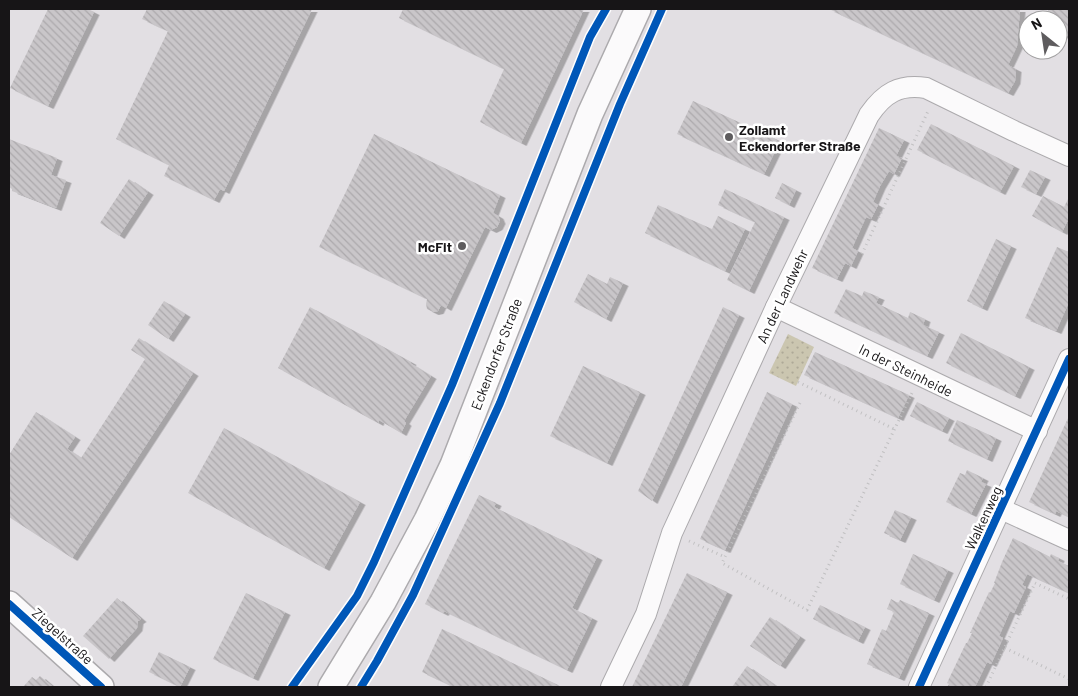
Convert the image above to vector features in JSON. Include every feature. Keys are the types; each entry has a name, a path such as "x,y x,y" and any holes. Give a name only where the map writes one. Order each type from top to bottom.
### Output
{"street":[{"name":"Eckendorfer Straße","path":"331,687 383,602 427,520 452,465 590,114 638,9"},
{"name":"An der Landwehr","path":"611,687 646,614 672,533 776,307 869,115 876,105 894,91 914,86 926,88 1069,156"},
{"name":"In der Steinheide","path":"776,307 1037,431"},
{"name":"Walkenweg","path":"919,687 1069,359"},
{"path":"1001,509 1069,540"},
{"name":"Ziegelstraße","path":"9,604 101,687"}],"path":[{"path":"862,254 937,93"},
{"path":"800,403 722,563 807,610 920,377"},
{"path":"798,382 894,429"},
{"path":"672,533 725,557"},
{"path":"986,687 1035,583 1069,600"},
{"path":"1005,648 1069,679"}],"shaded area":[{"path":"788,334 814,347 796,386 769,373"}],"building":[{"path":"48,9 88,9 94,12 48,106 10,88"},
{"path":"147,9 312,9 224,191 220,189 214,200 164,176 169,165 116,139 168,31 142,19"},
{"path":"403,9 584,9 521,143 480,122 504,69 399,18"},
{"path":"829,9 1020,9 1018,10 1017,46 1008,65 1016,69 1015,81 1008,93"},
{"path":"1069,9 1069,36 1068,10 1048,10"},
{"name":"Zollamt Eckendorfer Straße","path":"693,101 780,141 764,174 677,134"},
{"path":"931,124 1014,166 1000,192 917,150"},
{"path":"879,128 904,140 896,156 902,158 894,174 889,171 880,186 873,202 878,205 871,219 866,217 852,248 858,251 851,266 845,263 837,279 812,268"},
{"path":"374,134 500,195 493,213 498,216 500,221 497,227 491,230 485,227 446,308 441,305 438,311 433,312 427,309 427,299 319,247"},
{"path":"9,139 57,158 51,175 66,180 56,208 12,191 9,187"},
{"path":"1030,170 1045,177 1036,194 1021,187"},
{"path":"129,179 148,192 119,236 100,223"},
{"path":"782,183 796,190 789,205 775,198"},
{"path":"725,189 784,217 749,291 727,280 755,222 718,205"},
{"path":"1043,196 1064,207 1069,197 1069,221 1062,232 1032,216"},
{"path":"658,205 712,229 718,216 745,229 725,271 645,233"},
{"path":"996,239 1011,246 982,308 967,301"},
{"path":"1057,247 1069,252 1069,302 1056,331 1025,318"},
{"path":"588,274 607,284 610,277 623,283 606,319 574,302"},
{"path":"846,289 862,296 864,291 879,297 876,303 908,318 910,312 925,319 923,325 939,332 927,356 834,313"},
{"path":"164,301 185,314 168,339 148,325"},
{"path":"310,307 411,362 431,376 404,421 406,423 401,433 379,420 378,423 278,368"},
{"path":"723,307 739,315 652,501 638,491"},
{"path":"961,333 1029,367 1015,396 946,363"},
{"path":"139,338 193,373 72,558 9,517 9,455 36,412 75,437 67,449 81,458 145,359 131,350"},
{"path":"815,352 909,395 898,418 804,375"},
{"path":"583,366 640,392 607,463 550,436"},
{"path":"767,392 792,404 725,550 700,539"},
{"path":"917,402 949,418 942,431 910,416"},
{"path":"1069,416 1069,517 1056,511 1055,514 1029,502"},
{"path":"957,420 996,438 987,459 948,441"},
{"path":"224,428 360,502 324,568 188,493"},
{"path":"967,470 983,478 981,482 986,484 971,514 946,502 960,473 965,475"},
{"path":"479,495 496,503 494,507 597,557 572,608 592,618 567,670 444,611 443,613 425,604"},
{"path":"895,510 911,517 900,540 884,533"},
{"path":"1013,538 1050,557 1051,554 1059,558 1058,561 1069,566 1069,593 1027,574 1022,585 1026,587 1014,613 1010,611 999,636 1003,638 991,664 987,662 975,687 947,687 949,684 947,683 972,633 970,633 995,583"},
{"path":"913,554 948,570 934,600 900,584"},
{"path":"687,573 727,592 681,687 632,687"},
{"path":"246,593 285,612 253,678 213,659"},
{"path":"117,598 141,619 138,621 137,628 109,659 83,636"},
{"path":"891,599 898,603 900,600 929,613 899,678 867,664 882,629 886,631 894,612 887,609"},
{"path":"820,605 865,627 858,641 813,619"},
{"path":"770,617 800,637 780,666 750,646"},
{"path":"442,629 558,685 556,687 454,687 422,672"},
{"path":"159,652 190,667 180,687 149,672"},
{"path":"747,666 777,687 732,687"},
{"path":"40,676 53,687 23,687 32,677 36,680"}],"cycle path":[{"path":"292,687 357,596 374,562 452,385 590,37 606,9"},
{"path":"361,687 413,595 500,403 620,104 662,9"},
{"path":"919,687 1069,359"},
{"path":"9,604 101,687"}],"place":[{"name":"Zollamt Eckendorfer Straße","path":"729,137"},
{"name":"McFit","path":"462,246"}]}
